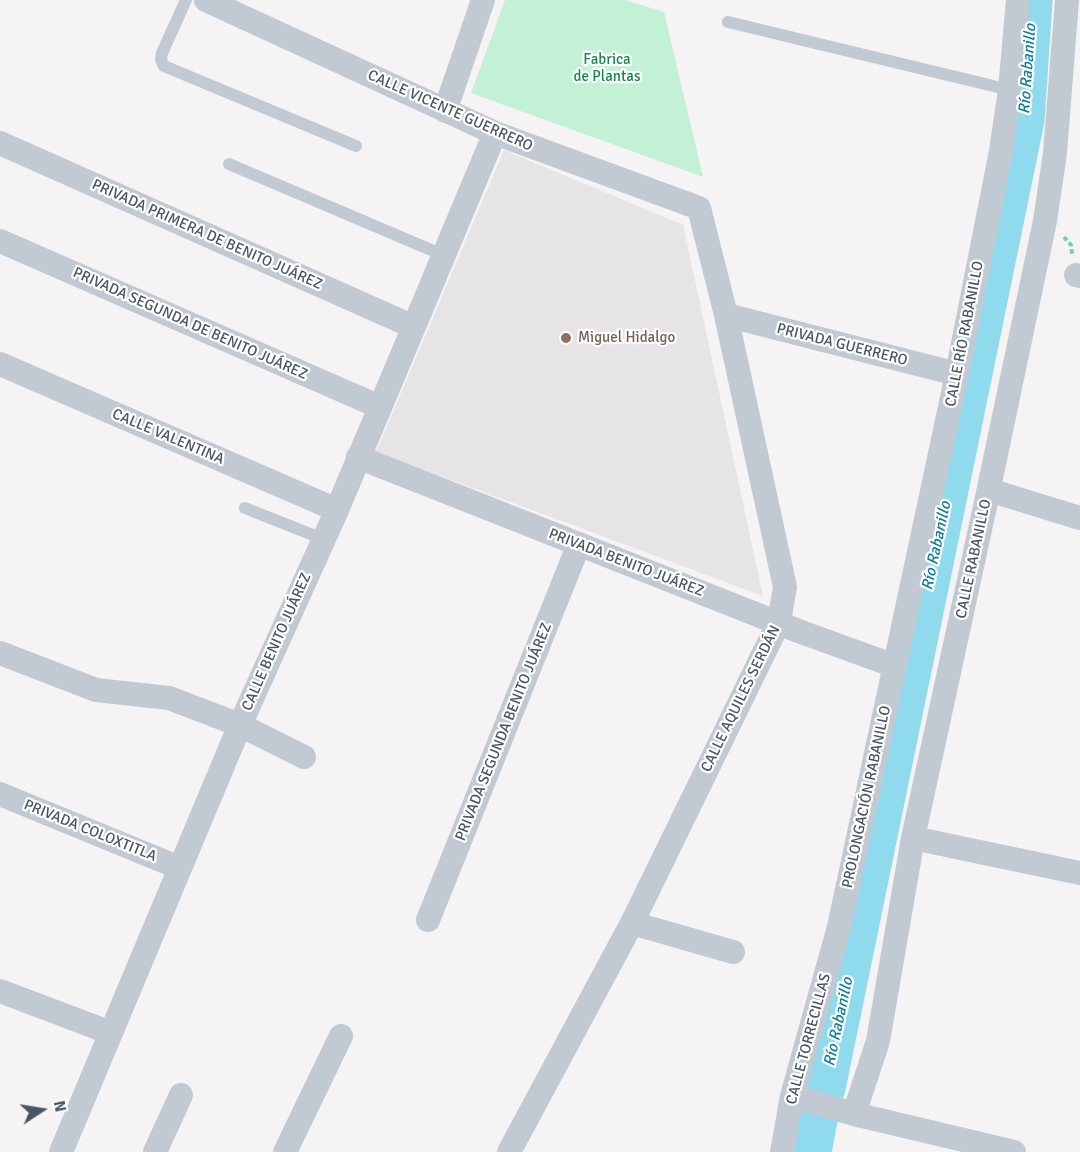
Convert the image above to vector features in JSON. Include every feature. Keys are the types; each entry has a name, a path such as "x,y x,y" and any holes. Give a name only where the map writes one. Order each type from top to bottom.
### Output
{"street":[{"name":"CALLE VICENTE GUERRERO","path":"206,0 495,134 699,208"},
{"path":"445,111 483,0"},
{"name":"CALLE RÍO RABANILLO","path":"895,666 957,374 1001,151 1010,90 1018,0"},
{"name":"CALLE RABANILLO","path":"854,1114 878,1041 913,838 1045,221 1055,153 1067,0"},
{"name":"CALLE BENITO JUÁREZ","path":"61,1152 240,725 337,510 495,134"},
{"name":"PRIVADA PRIMERA DE BENITO JUÁREZ","path":"0,143 414,327"},
{"name":"CALLE AQUILES SERDÁN","path":"509,1152 632,923 779,622 784,587 726,315 699,208"},
{"name":"PRIVADA SEGUNDA DE BENITO JUÁREZ","path":"0,241 380,407"},
{"name":"PRIVADA GUERRERO","path":"726,315 957,374"},
{"name":"CALLE VALENTINA","path":"0,364 337,510"},
{"name":"PRIVADA BENITO JUÁREZ","path":"358,457 895,666"},
{"path":"989,490 1080,518"},
{"name":"PRIVADA SEGUNDA BENITO JUÁREZ","path":"428,920 579,544"},
{"path":"0,653 96,690 170,698 240,725 304,757"},
{"name":"PROLONGACIÓN RABANILLO","path":"839,927 895,666"},
{"name":"PRIVADA COLOXTITLA","path":"0,794 180,868"},
{"path":"913,838 1080,873"},
{"path":"632,923 733,952"},
{"name":"CALLE TORRECILLAS","path":"782,1152 792,1096 839,927"},
{"path":"0,991 111,1033"},
{"path":"285,1152 341,1036"},
{"path":"155,1152 181,1095"},
{"path":"792,1096 854,1114 1014,1152"}],"lane":[{"path":"186,0 162,53 161,60 164,66 356,146"},
{"path":"728,22 1010,90"},
{"path":"229,164 443,255"},
{"path":"245,508 323,539"}],"shaded area":[{"name":"Miguel Hidalgo","path":"504,150 683,225 763,596 376,452"}],"green space":[{"name":"Fabrica de Plantas","path":"505,0 625,0 664,12 703,177 471,93"}],"waterway":[{"name":"Río Rabanillo","path":"826,1088 1025,120 1033,1"},
{"name":"Río Rabanillo","path":"812,1152 819,1115"}],"place":[{"name":"Miguel Hidalgo","path":"566,338"}]}
